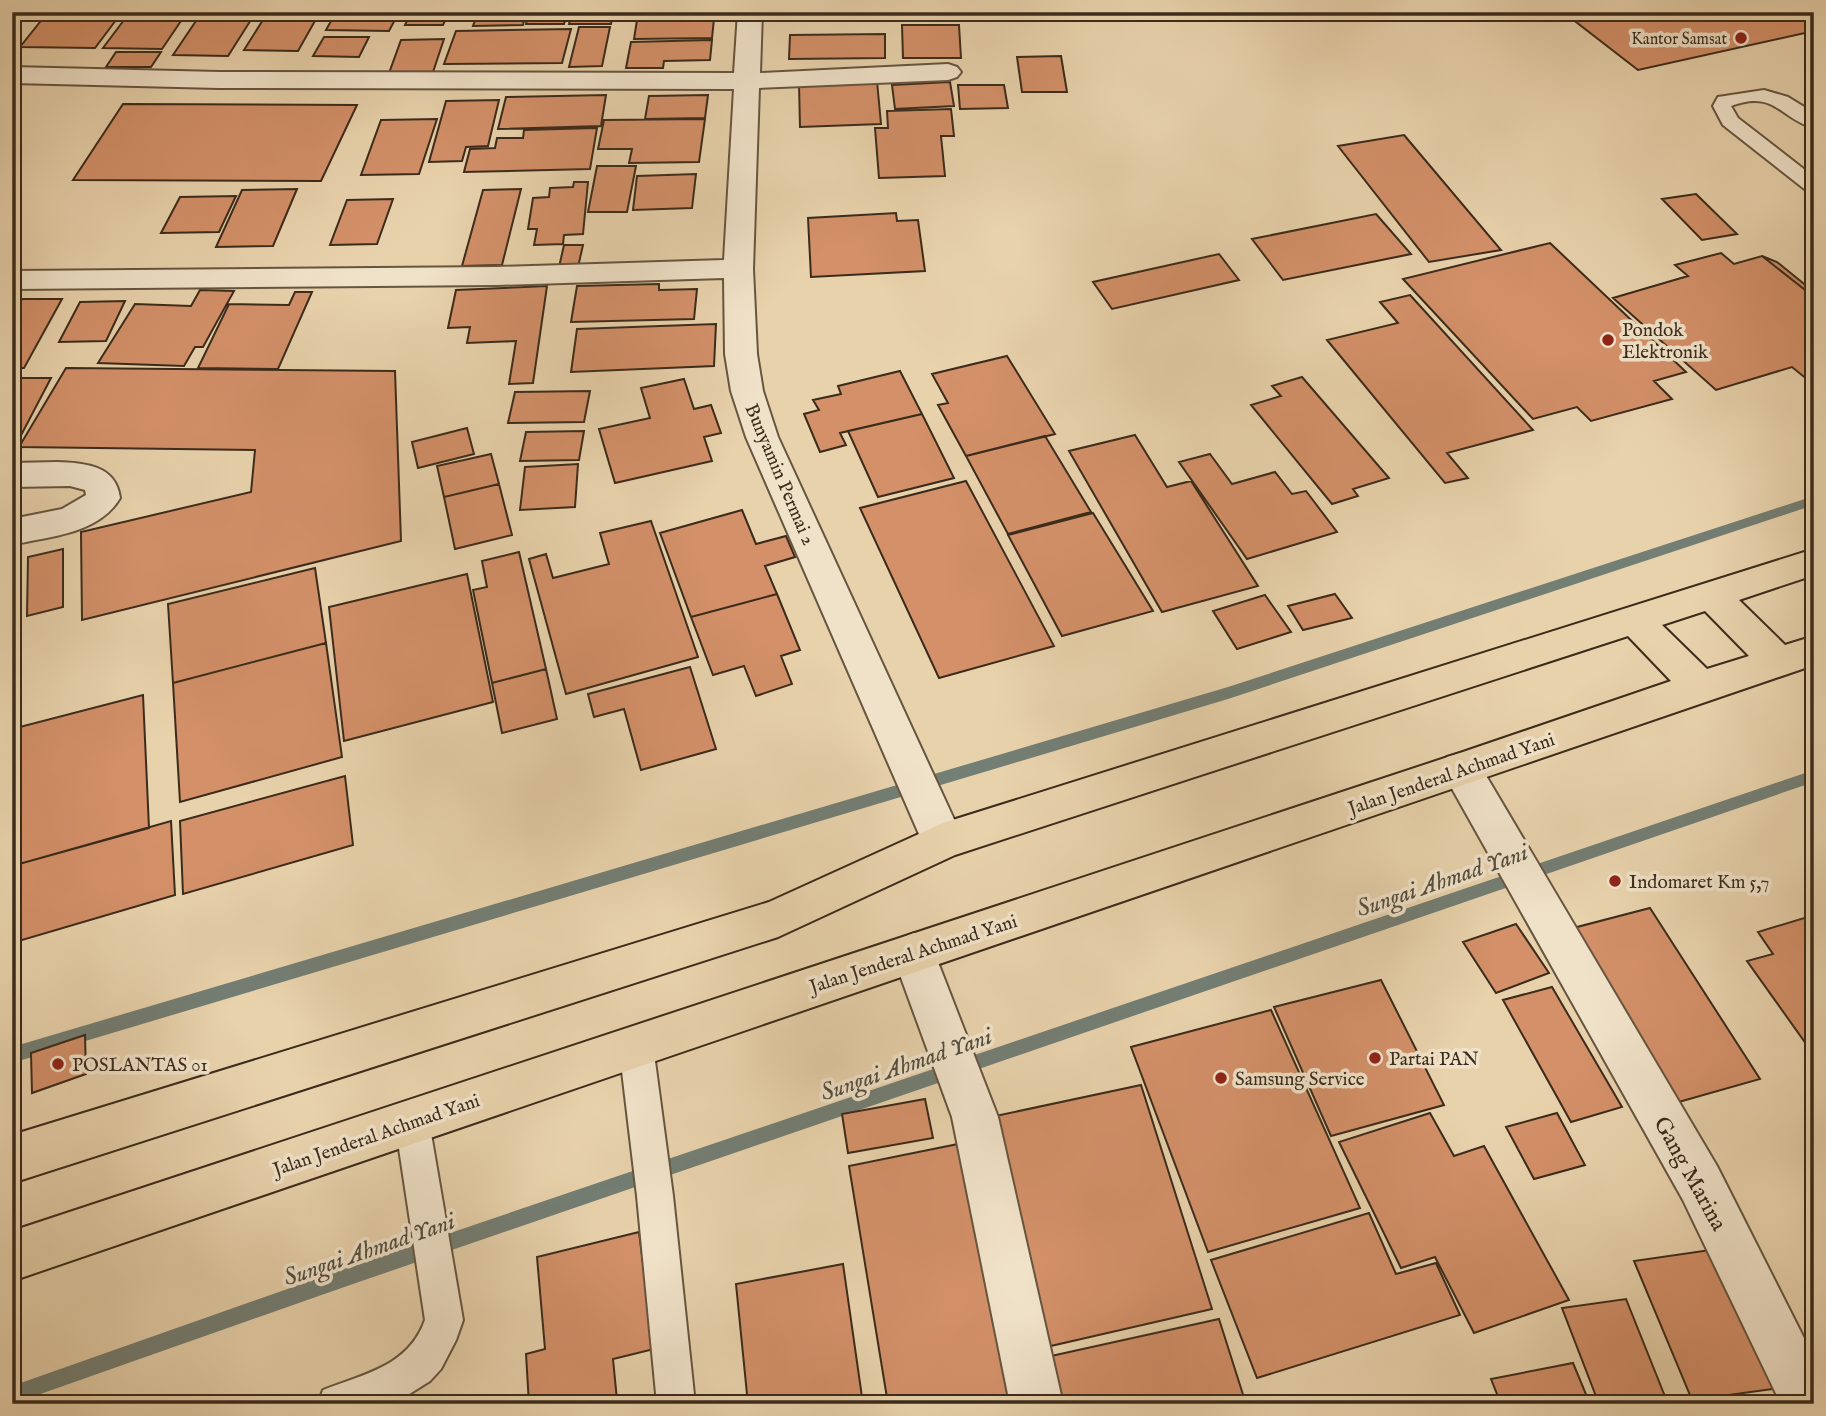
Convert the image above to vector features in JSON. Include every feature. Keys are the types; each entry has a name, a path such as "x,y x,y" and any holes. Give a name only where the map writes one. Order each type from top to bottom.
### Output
{"highway":[{"path":"12,1159 778,918 943,841 1814,562"},
{"path":"1710,594 1796,656"},
{"path":"1634,619 1700,686"},
{"name":"Jalan Jenderal Achmad Yani","path":"12,1255 1461,769 1700,686 1796,656"}],"street":[{"name":"Bunyamin Permai 2","path":"750,12 738,269 741,354 747,391 762,437 943,841"},
{"path":"12,75 219,80 746,81 948,72"},
{"path":"12,280 497,276 738,269"},
{"path":"12,475 85,476 97,481 102,488 103,498 96,508 80,515 12,532"},
{"name":"Gang Marina","path":"1461,769 1700,1183 1809,1404"},
{"path":"914,953 975,1116 1037,1404"}],"lane":[{"path":"1814,122 1775,97 1752,94 1725,101 1722,106 1730,121 1814,187"},
{"path":"636,1046 655,1196 676,1404"},
{"path":"337,1404 411,1375 426,1360 439,1337 444,1320 412,1122"}],"building":[{"path":"48,12 122,12 95,48 20,47"},
{"path":"130,12 187,12 162,49 103,48"},
{"path":"202,12 256,12 228,56 173,55"},
{"path":"268,12 320,12 298,51 244,50"},
{"path":"336,12 399,12 389,31 326,30"},
{"path":"411,12 449,12 443,25 405,25"},
{"path":"478,12 526,12 523,25 473,26"},
{"path":"529,12 567,12 564,24 526,24"},
{"path":"572,12 613,12 611,24 569,24"},
{"path":"1560,12 1610,12 1569,20"},
{"path":"1622,12 1793,12 1814,26 1814,31 1638,70 1576,22"},
{"path":"714,19 712,38 634,39 637,20"},
{"path":"902,25 959,25 961,58 903,58"},
{"path":"579,27 610,27 602,66 569,67"},
{"path":"571,29 562,63 444,64 456,31"},
{"path":"885,34 885,58 789,59 790,35"},
{"path":"324,37 369,37 359,57 313,56"},
{"path":"444,39 432,75 388,76 401,40"},
{"path":"712,40 710,60 664,61 663,68 626,68 631,42"},
{"path":"116,52 161,52 151,67 106,67"},
{"path":"1061,56 1067,92 1022,92 1017,57"},
{"path":"877,81 881,124 800,127 799,84"},
{"path":"950,82 954,106 895,109 892,85"},
{"path":"958,85 1004,85 1008,108 960,109"},
{"path":"606,95 601,126 498,129 506,97"},
{"path":"708,95 705,118 645,119 649,96"},
{"path":"499,100 488,146 466,147 462,161 429,162 446,101"},
{"path":"123,104 357,105 321,181 73,180"},
{"path":"951,109 954,136 941,136 945,176 879,178 875,128 888,128 887,111"},
{"path":"437,119 419,174 361,175 381,120"},
{"path":"705,119 699,162 629,163 632,149 598,149 604,120"},
{"path":"597,128 590,169 464,172 470,149 495,148 497,138 523,138 524,130"},
{"path":"1404,135 1501,250 1429,262 1338,146"},
{"path":"597,166 636,166 627,212 588,212"},
{"path":"696,174 692,208 633,210 637,176"},
{"path":"574,182 588,182 583,234 564,235 563,244 534,245 537,229 528,229 533,198 549,197 550,188 573,187"},
{"path":"297,189 273,246 216,247 242,190"},
{"path":"521,189 502,265 462,266 483,190"},
{"path":"1696,194 1737,234 1702,240 1662,199"},
{"path":"236,196 219,232 161,233 180,197"},
{"path":"393,199 377,244 330,245 347,200"},
{"path":"896,213 897,221 918,220 925,271 811,277 808,218"},
{"path":"1376,214 1411,254 1283,280 1252,239"},
{"path":"1550,243 1686,372 1654,381 1672,399 1591,421 1577,407 1533,419 1403,279"},
{"path":"564,245 583,245 578,267 559,267"},
{"path":"1721,253 1734,264 1762,256 1814,297 1814,385 1792,367 1716,390 1613,298 1688,276 1675,265"},
{"path":"1219,254 1239,280 1112,309 1093,282"},
{"path":"1762,256 1777,262 1814,292 1814,297"},
{"path":"659,284 659,290 697,289 694,319 571,322 577,286"},
{"path":"547,286 533,383 509,384 516,341 467,343 470,327 448,328 456,290"},
{"path":"200,290 234,291 203,347 195,347 184,366 98,363 135,304 191,306"},
{"path":"295,292 312,292 278,369 198,368 229,304 289,305"},
{"path":"1410,295 1533,430 1447,453 1468,478 1445,483 1327,340 1398,323 1380,302"},
{"path":"22,299 62,299 24,368 12,368 12,317"},
{"path":"125,301 106,341 59,342 80,302"},
{"path":"716,324 714,366 571,372 577,329"},
{"path":"1007,356 1055,434 966,456 938,405 948,403 932,374"},
{"path":"66,368 395,371 401,541 82,620 81,532 251,492 255,450 19,447"},
{"path":"900,371 922,414 840,433 846,445 820,452 804,414 819,410 813,400 841,394 838,386"},
{"path":"1302,377 1389,478 1353,489 1358,496 1332,504 1251,405 1281,396 1272,386"},
{"path":"12,378 51,378 17,443 12,443"},
{"path":"684,379 694,409 711,405 721,433 704,437 712,461 615,483 599,429 650,418 641,388"},
{"path":"590,391 584,422 508,423 515,392"},
{"path":"922,414 954,478 878,497 848,431"},
{"path":"467,428 474,454 418,468 412,442"},
{"path":"584,431 579,460 520,461 526,432"},
{"path":"1135,435 1167,487 1191,481 1258,586 1162,612 1069,451"},
{"path":"1045,436 1091,512 1008,534 966,456"},
{"path":"491,454 499,484 444,497 437,466"},
{"path":"1210,454 1232,484 1275,472 1292,494 1306,491 1337,532 1247,559 1179,462"},
{"path":"578,464 575,507 520,510 525,467"},
{"path":"966,481 1054,646 939,678 860,508"},
{"path":"499,484 512,535 455,549 444,497"},
{"path":"742,510 756,544 786,536 795,557 765,566 777,594 691,617 660,533"},
{"path":"1093,513 1153,611 1062,636 1008,535"},
{"path":"651,521 698,657 566,694 529,559 546,554 553,578 609,564 600,533"},
{"path":"63,549 63,607 27,616 28,557"},
{"path":"519,552 546,669 492,683 473,590 487,587 482,561"},
{"path":"315,568 326,643 173,683 168,604"},
{"path":"467,574 493,702 344,741 329,607"},
{"path":"777,594 800,650 781,656 792,684 756,696 744,666 713,675 691,617"},
{"path":"1335,594 1352,618 1303,630 1288,606"},
{"path":"1265,595 1291,632 1237,649 1213,611"},
{"path":"326,643 342,757 180,802 173,683"},
{"path":"690,667 716,749 641,770 624,709 594,717 588,694"},
{"path":"546,669 557,719 502,733 492,683"},
{"path":"143,695 149,828 12,866 12,729"},
{"path":"345,776 353,845 183,894 180,821"},
{"path":"171,821 175,895 12,943 12,866"},
{"path":"1650,908 1760,1079 1661,1107 1558,932"},
{"path":"1814,915 1814,1055 1747,961 1773,954 1758,932"},
{"path":"1516,924 1549,973 1496,993 1463,942"},
{"path":"1381,980 1444,1105 1331,1136 1274,1007"},
{"path":"1552,987 1622,1107 1571,1122 1503,1000"},
{"path":"1271,1010 1360,1208 1208,1252 1131,1047"},
{"name":"POSLANTAS 01","path":"85,1035 86,1074 32,1093 31,1053"},
{"path":"1141,1085 1212,1309 1042,1348 986,1118"},
{"path":"925,1099 933,1138 848,1153 842,1114"},
{"path":"1430,1113 1454,1156 1484,1146 1569,1300 1474,1333 1435,1257 1401,1268 1339,1142"},
{"path":"1557,1113 1585,1165 1534,1179 1506,1127"},
{"path":"963,1143 1021,1404 888,1404 849,1166"},
{"path":"1369,1213 1396,1274 1436,1263 1460,1315 1257,1378 1211,1260"},
{"path":"639,1232 654,1349 613,1359 617,1400 603,1404 529,1404 526,1354 545,1349 537,1257"},
{"path":"1717,1249 1780,1388 1692,1400 1634,1261"},
{"path":"843,1264 863,1404 748,1404 736,1284"},
{"path":"1626,1299 1668,1404 1599,1404 1562,1308"},
{"path":"1219,1319 1246,1404 1062,1404 1051,1356"},
{"path":"1573,1363 1590,1404 1501,1404 1491,1379"}],"waterway":[{"name":"Sungai Ahmad Yani","path":"12,1055 1228,693 1814,500"},
{"name":"Sungai Ahmad Yani","path":"12,1396 350,1276 1814,776"}],"place":[{"name":"Kantor Samsat","path":"1741,38"},
{"name":"Pondok Elektronik","path":"1608,340"},
{"name":"Indomaret Km 5,7","path":"1615,881"},
{"name":"Partai PAN","path":"1375,1058"},
{"name":"POSLANTAS 01","path":"58,1064"},
{"name":"Samsung Service","path":"1221,1078"}]}
